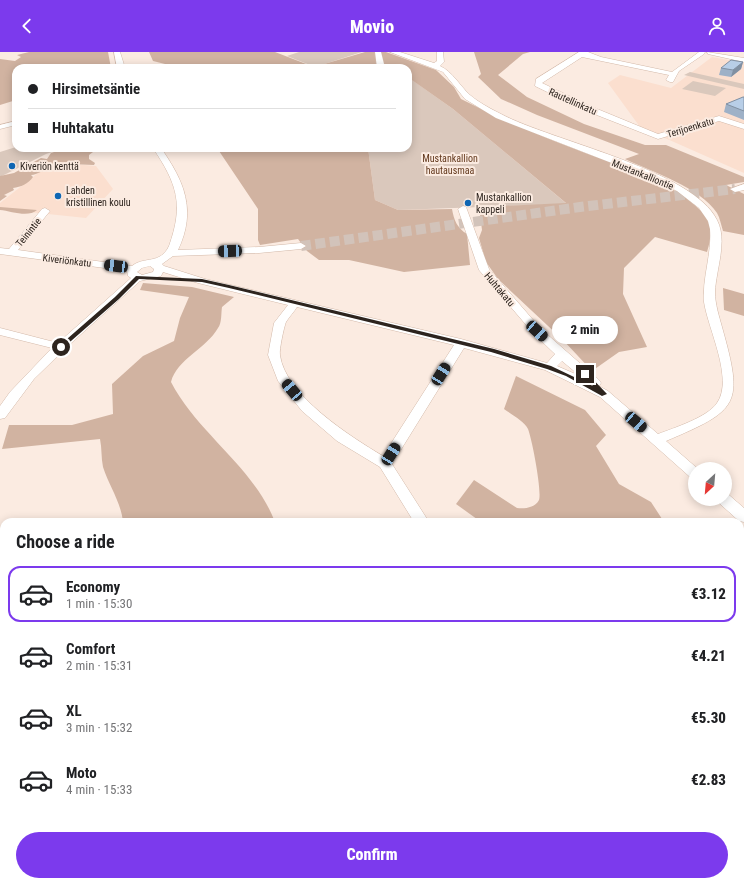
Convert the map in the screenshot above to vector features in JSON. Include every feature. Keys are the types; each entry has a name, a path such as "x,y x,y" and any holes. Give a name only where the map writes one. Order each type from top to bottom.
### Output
{"street":[{"path":"117,52 120,64"},
{"path":"378,52 380,64"},
{"name":"Mustankalliontie","path":"393,52 435,66 444,71 468,97 482,106 524,127 676,186 705,208 713,222 716,236 709,281 710,302 729,379 728,393 723,405 714,414 657,440"},
{"path":"435,66 441,62 440,52"},
{"name":"Rautellinkatu","path":"658,137 587,108 538,84 539,81 580,55 579,54 584,53 672,77"},
{"path":"672,77 678,84 662,82 680,71 681,68 700,53 710,53 744,60"},
{"name":"Terijoenkatu","path":"658,137 719,118 744,127"},
{"path":"0,127 12,124"},
{"path":"158,266 170,253 183,219 183,202 178,180 160,152"},
{"name":"Huhtakatu","path":"463,209 484,270 537,331 593,380 604,394"},
{"name":"Teinintie","path":"5,252 45,211"},
{"path":"170,253 259,250 301,246"},
{"name":"Kiveriönkatu","path":"5,252 135,273"},
{"path":"0,415 32,374 117,298 143,264 158,266 202,281 295,302 461,343 549,368 568,375 604,394 688,468"},
{"path":"150,277 160,272 158,266"},
{"path":"135,273 150,277 202,281"},
{"path":"295,302 280,323 274,355 284,381 307,408 342,438 385,464 419,518"},
{"path":"0,331 61,347"},
{"path":"385,464 461,343"},
{"path":"549,368 562,354"},
{"path":"732,506 744,517"}],"shaded area":[{"path":"29,52 108,52 110,64 12,64 12,101 0,105 0,59 15,61 21,57 17,55"},
{"path":"149,52 275,52 306,64 165,64 153,61"},
{"path":"365,52 386,52 436,70 454,87 461,99 517,126 658,181 688,199 700,210 709,225 710,240 707,252 655,237 624,268 623,294 647,347 619,352 592,371 563,340 498,279 486,262 479,238 482,230 479,207 566,203 453,109 412,80 412,64 324,64"},
{"path":"474,52 530,52 523,54 498,75 527,97 584,124 645,145 666,145 744,177 744,182 726,185 744,194 744,235 723,231 717,213 699,195 675,181 625,159 639,154 537,115 501,99 478,77 481,74"},
{"path":"712,57 744,63 744,173 640,127 608,83 620,75 671,88"},
{"path":"93,152 89,155 89,159 95,163 94,165 69,164 66,166 52,166 51,169 31,175 33,177 29,182 22,186 13,188 14,190 4,195 7,196 0,201 0,176 14,173 41,158 47,159 51,153"},
{"path":"220,152 369,152 375,200 398,210 452,209 456,223 467,234 470,265 404,272 349,260 319,260 307,251 298,239 260,245 258,240 258,209"},
{"name":"Lahden kristillinen koulu","path":"52,162 96,166 113,189 86,218 0,209 0,203"},
{"path":"0,207 37,210 29,214 24,214 0,210"},
{"path":"143,283 192,287 234,297 222,307 220,323 213,335 185,360 174,374 171,382 182,401 254,484 266,502 273,518 122,518 120,508 103,467 100,439 2,449 9,425 72,425 113,414 112,384 143,356 174,341 180,318 189,297 140,290"},
{"path":"723,288 744,294 744,316 724,310"},
{"path":"516,376 585,410 606,435 596,446 619,484 651,502 661,518 475,518 456,504 474,480 517,508 526,508 535,505 539,500 540,495 538,476 528,429 521,421 504,409"}],"green space":[{"path":"299,52 362,52 324,64 307,64 287,56"},
{"path":"690,72 744,84 744,89 684,75"},
{"name":"Mustankallion hautausmaa","path":"412,80 453,109 567,204 398,210 375,200 369,152 412,152"},
{"path":"693,81 726,88 715,96 682,89"},
{"name":"Kiveriön kenttä","path":"12,148 12,152 52,152 0,177 0,152"}],"building":[{"path":"731,60 743,62 733,70 721,68"},
{"path":"743,97 744,111 726,104"}],"tunnel":[{"path":"301,246 580,207 735,189"}],"place":[{"name":"Kiveriön kenttä","path":"12,166"},
{"name":"Lahden kristillinen koulu","path":"58,196"},
{"name":"Mustankallion kappeli","path":"468,203"}],"route":[{"path":"61,347 117,298 138,277 150,277 202,281 229,286 492,350 527,360 568,375 592,386 604,394 593,380 585,374"}]}
